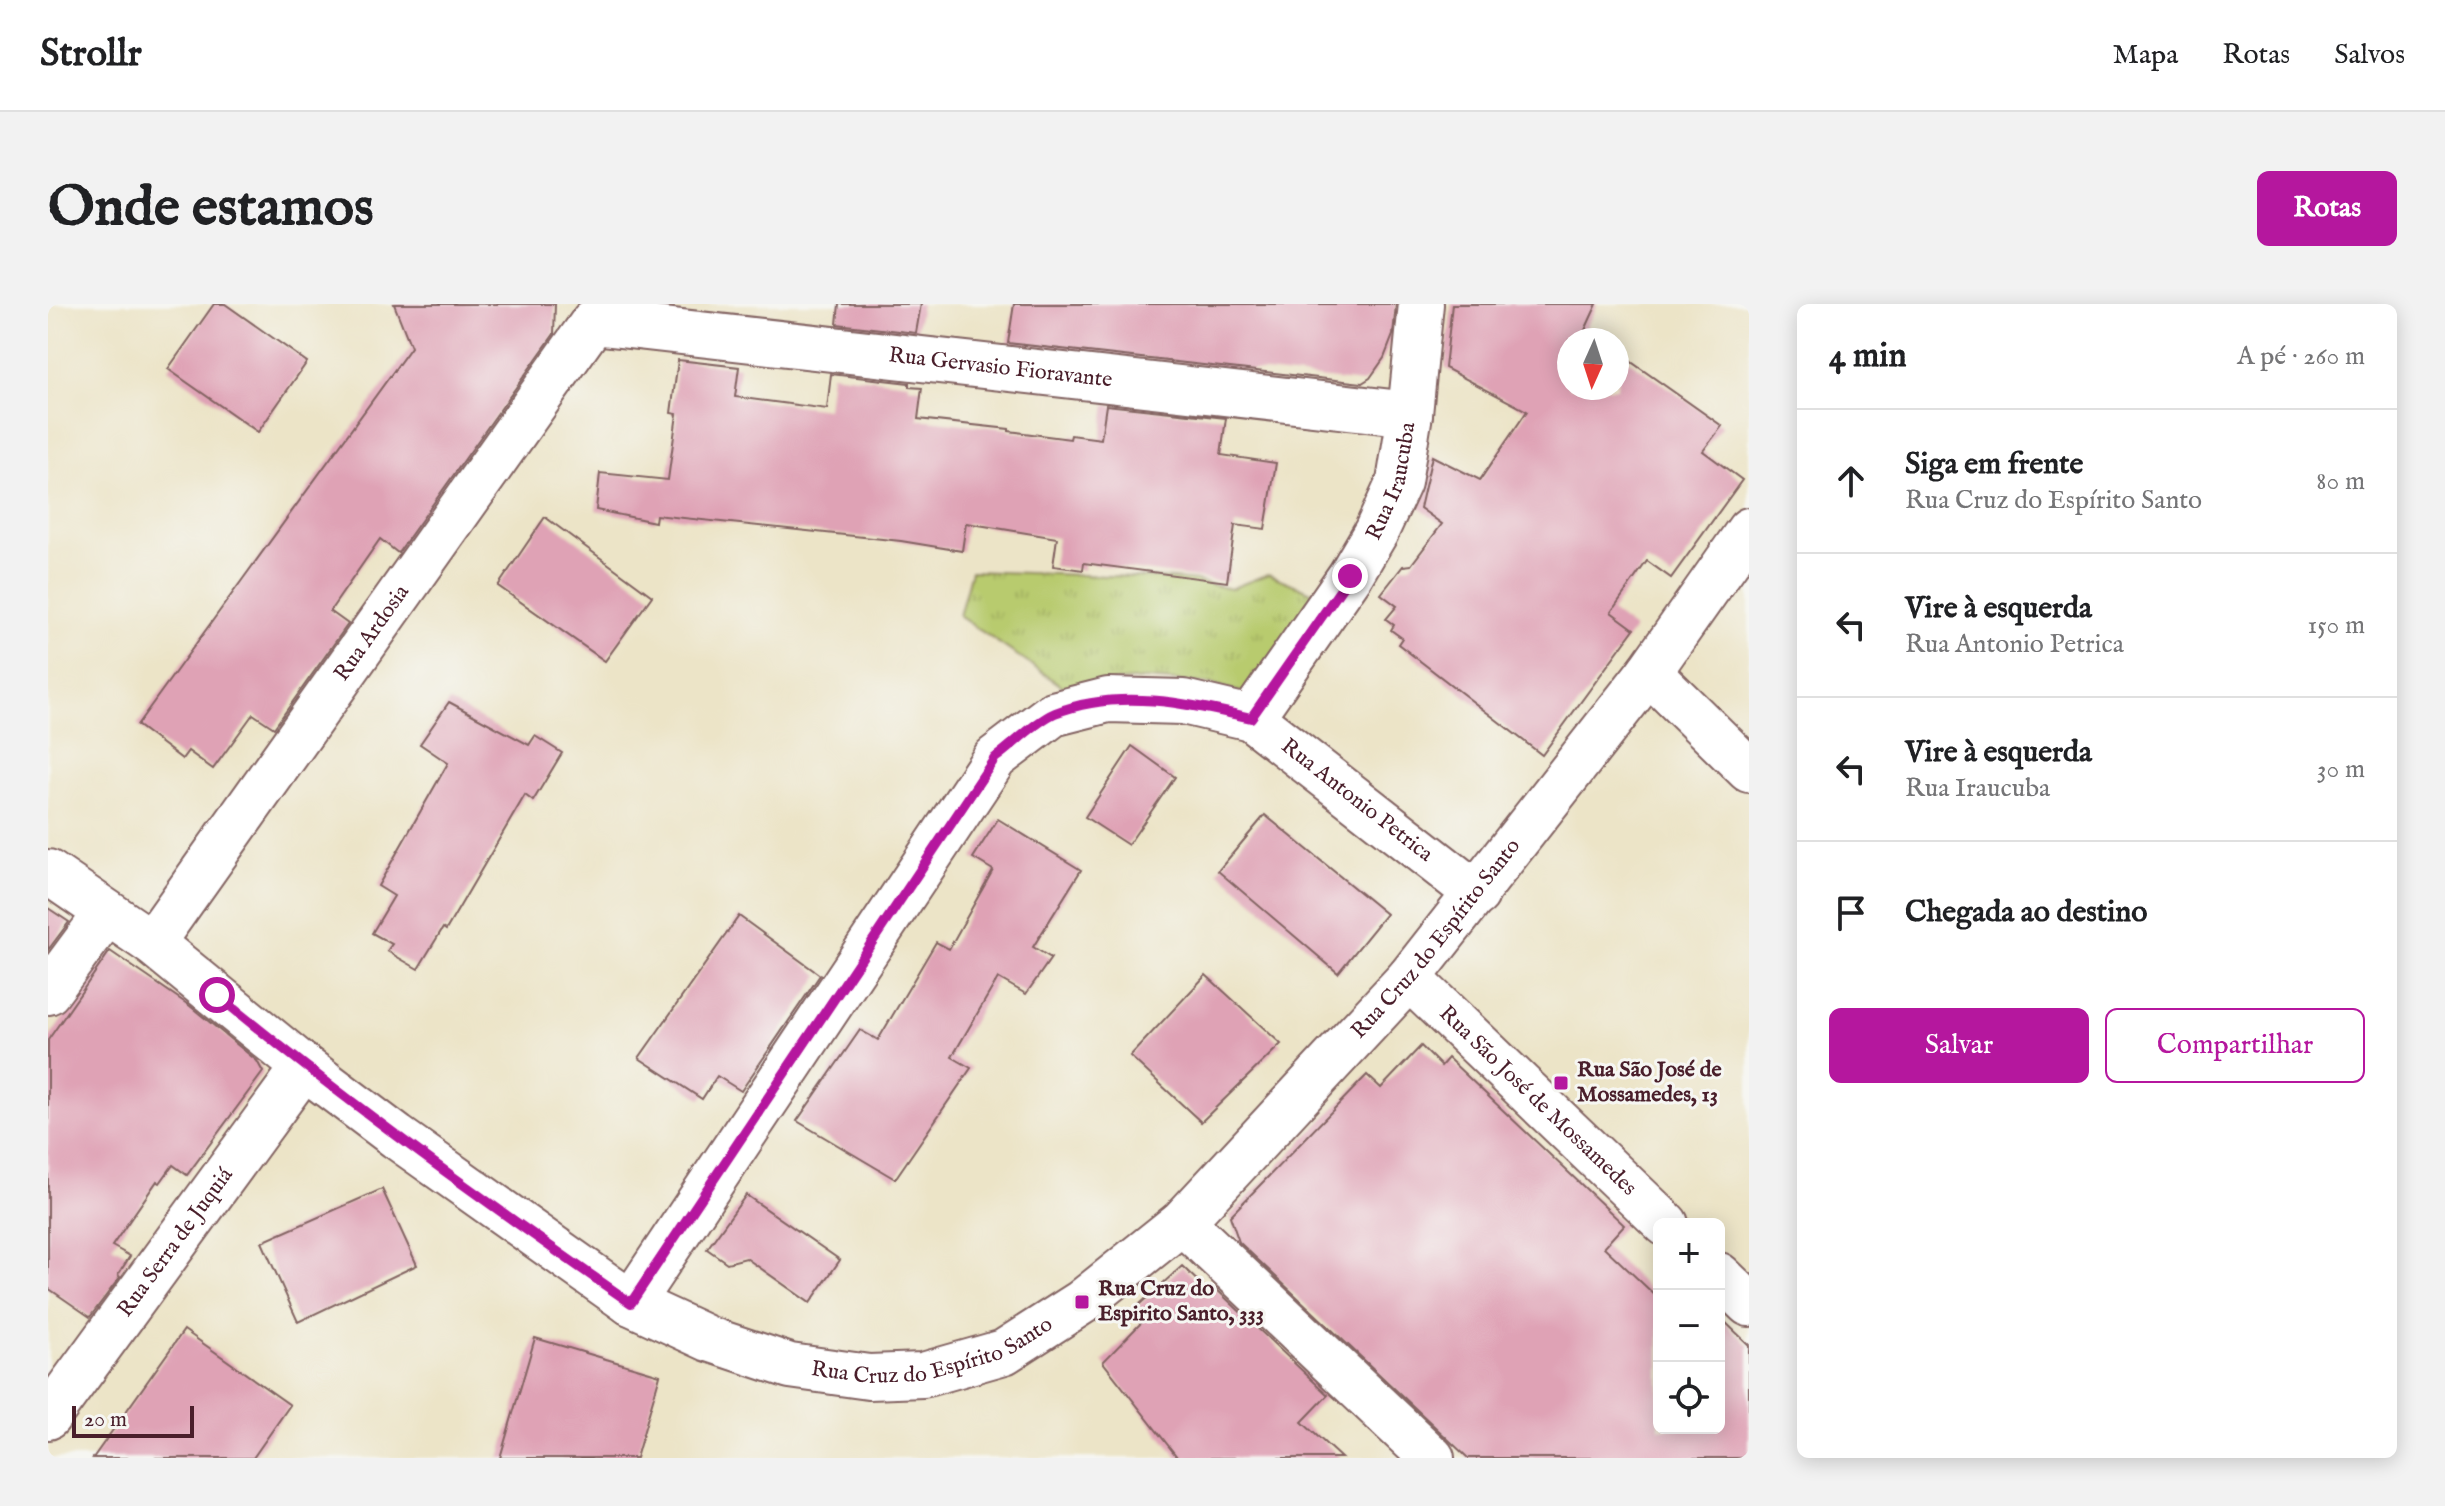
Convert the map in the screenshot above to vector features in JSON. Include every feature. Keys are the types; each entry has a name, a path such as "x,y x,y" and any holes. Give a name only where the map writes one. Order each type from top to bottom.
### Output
{"street":[{"name":"Rua Iraucuba","path":"1251,718 1350,576 1376,532 1399,482 1410,414 1421,304"},
{"name":"Rua Gervasio Fioravante","path":"589,313 1410,414"},
{"name":"Rua Ardosia","path":"152,943 589,313"},
{"name":"Rua Cruz do Espírito Santo","path":"48,872 152,943 304,1067 478,1197 631,1303 709,1339 790,1366 869,1377 923,1375 1004,1352 1082,1302 1182,1222 1409,978 1649,672 1749,530"},
{"path":"1649,672 1749,770"},
{"name":"Rua Antonio Petrica","path":"631,1303 995,758 1053,714 1108,700 1183,702 1251,718 1477,894"},
{"path":"48,992 106,914"},
{"name":"Rua São José de Mossamedes","path":"1409,978 1660,1218"},
{"name":"Rua Serra de Juquiá","path":"48,1417 304,1067"},
{"path":"1182,1222 1432,1458"},
{"path":"1725,1281 1749,1304"}],"green space":[{"path":"971,571 1161,578 1196,581 1230,589 1268,574 1314,593 1250,695 1213,684 1146,679 1062,686 959,616"}],"building":[{"path":"214,304 225,304 307,362 258,432 168,369"},
{"path":"394,304 555,304 554,334 398,553 380,539 330,611 348,624 274,728 253,714 213,769 188,751 182,759 137,725 411,347"},
{"path":"839,304 921,304 916,333 837,324"},
{"path":"1014,304 1396,304 1393,335 1384,358 1370,378 1362,383 1008,343"},
{"path":"1452,304 1597,304 1586,328 1557,328 1557,400 1629,400 1629,360 1722,426 1703,451 1742,480 1671,578 1647,561 1611,612 1634,629 1542,755 1398,644 1402,638 1391,630 1394,625 1386,619 1397,606 1381,594 1403,566 1411,565 1442,524 1420,508 1432,456 1480,480 1527,411 1445,368"},
{"path":"678,360 739,367 735,397 827,409 831,374 909,383 909,387 922,388 918,419 1070,439 1071,435 1101,439 1106,405 1226,418 1221,455 1276,463 1265,529 1235,525 1227,582 1084,563 1083,570 1053,566 1057,538 966,523 962,551 901,541 656,515 655,522 596,510 600,473 668,480 677,414 671,413"},
{"path":"545,517 652,596 605,661 498,586"},
{"path":"449,702 529,745 535,736 562,753 533,801 525,795 446,930 443,928 418,969 387,951 392,944 372,933 394,896 378,886 448,763 420,744"},
{"path":"1132,746 1175,777 1128,845 1085,817"},
{"path":"1265,815 1386,914 1338,973 1218,871"},
{"path":"998,819 1081,870 1033,947 1051,958 1026,994 998,978 952,1057 971,1068 895,1179 797,1121 860,1030 878,1040 936,942 949,949 993,870 973,858"},
{"path":"48,908 69,922 48,950"},
{"path":"739,916 820,975 741,1091 717,1076 702,1099 639,1058"},
{"path":"110,951 190,1006 257,1061 263,1072 187,1175 173,1165 160,1183 157,1181 112,1246 130,1256 118,1275 120,1277 90,1317 48,1288 48,1040"},
{"path":"1206,975 1281,1044 1201,1122 1130,1056"},
{"path":"1421,1046 1441,1066 1448,1058 1624,1225 1604,1247 1653,1293 1653,1434 1725,1434 1725,1322 1749,1345 1749,1458 1468,1458 1239,1242 1230,1216 1367,1075 1381,1088"},
{"path":"382,1189 417,1265 298,1322 262,1242"},
{"path":"746,1195 840,1260 810,1303 746,1258 727,1263 707,1249"},
{"path":"1182,1266 1210,1293 1215,1288 1328,1395 1302,1422 1341,1458 1178,1458 1103,1362 1142,1322 1131,1312"},
{"path":"184,1330 290,1405 253,1458 93,1458"},
{"path":"535,1338 660,1375 636,1458 500,1458"}],"place":[{"name":"Rua São José de Mossamedes, 13","path":"1561,1083"},
{"name":"Rua Cruz do Espirito Santo, 333","path":"1082,1302"}],"route":[{"path":"217,995 304,1067 397,1137 631,1303 995,758 1053,714 1108,700 1183,702 1251,718 1350,576"}]}
